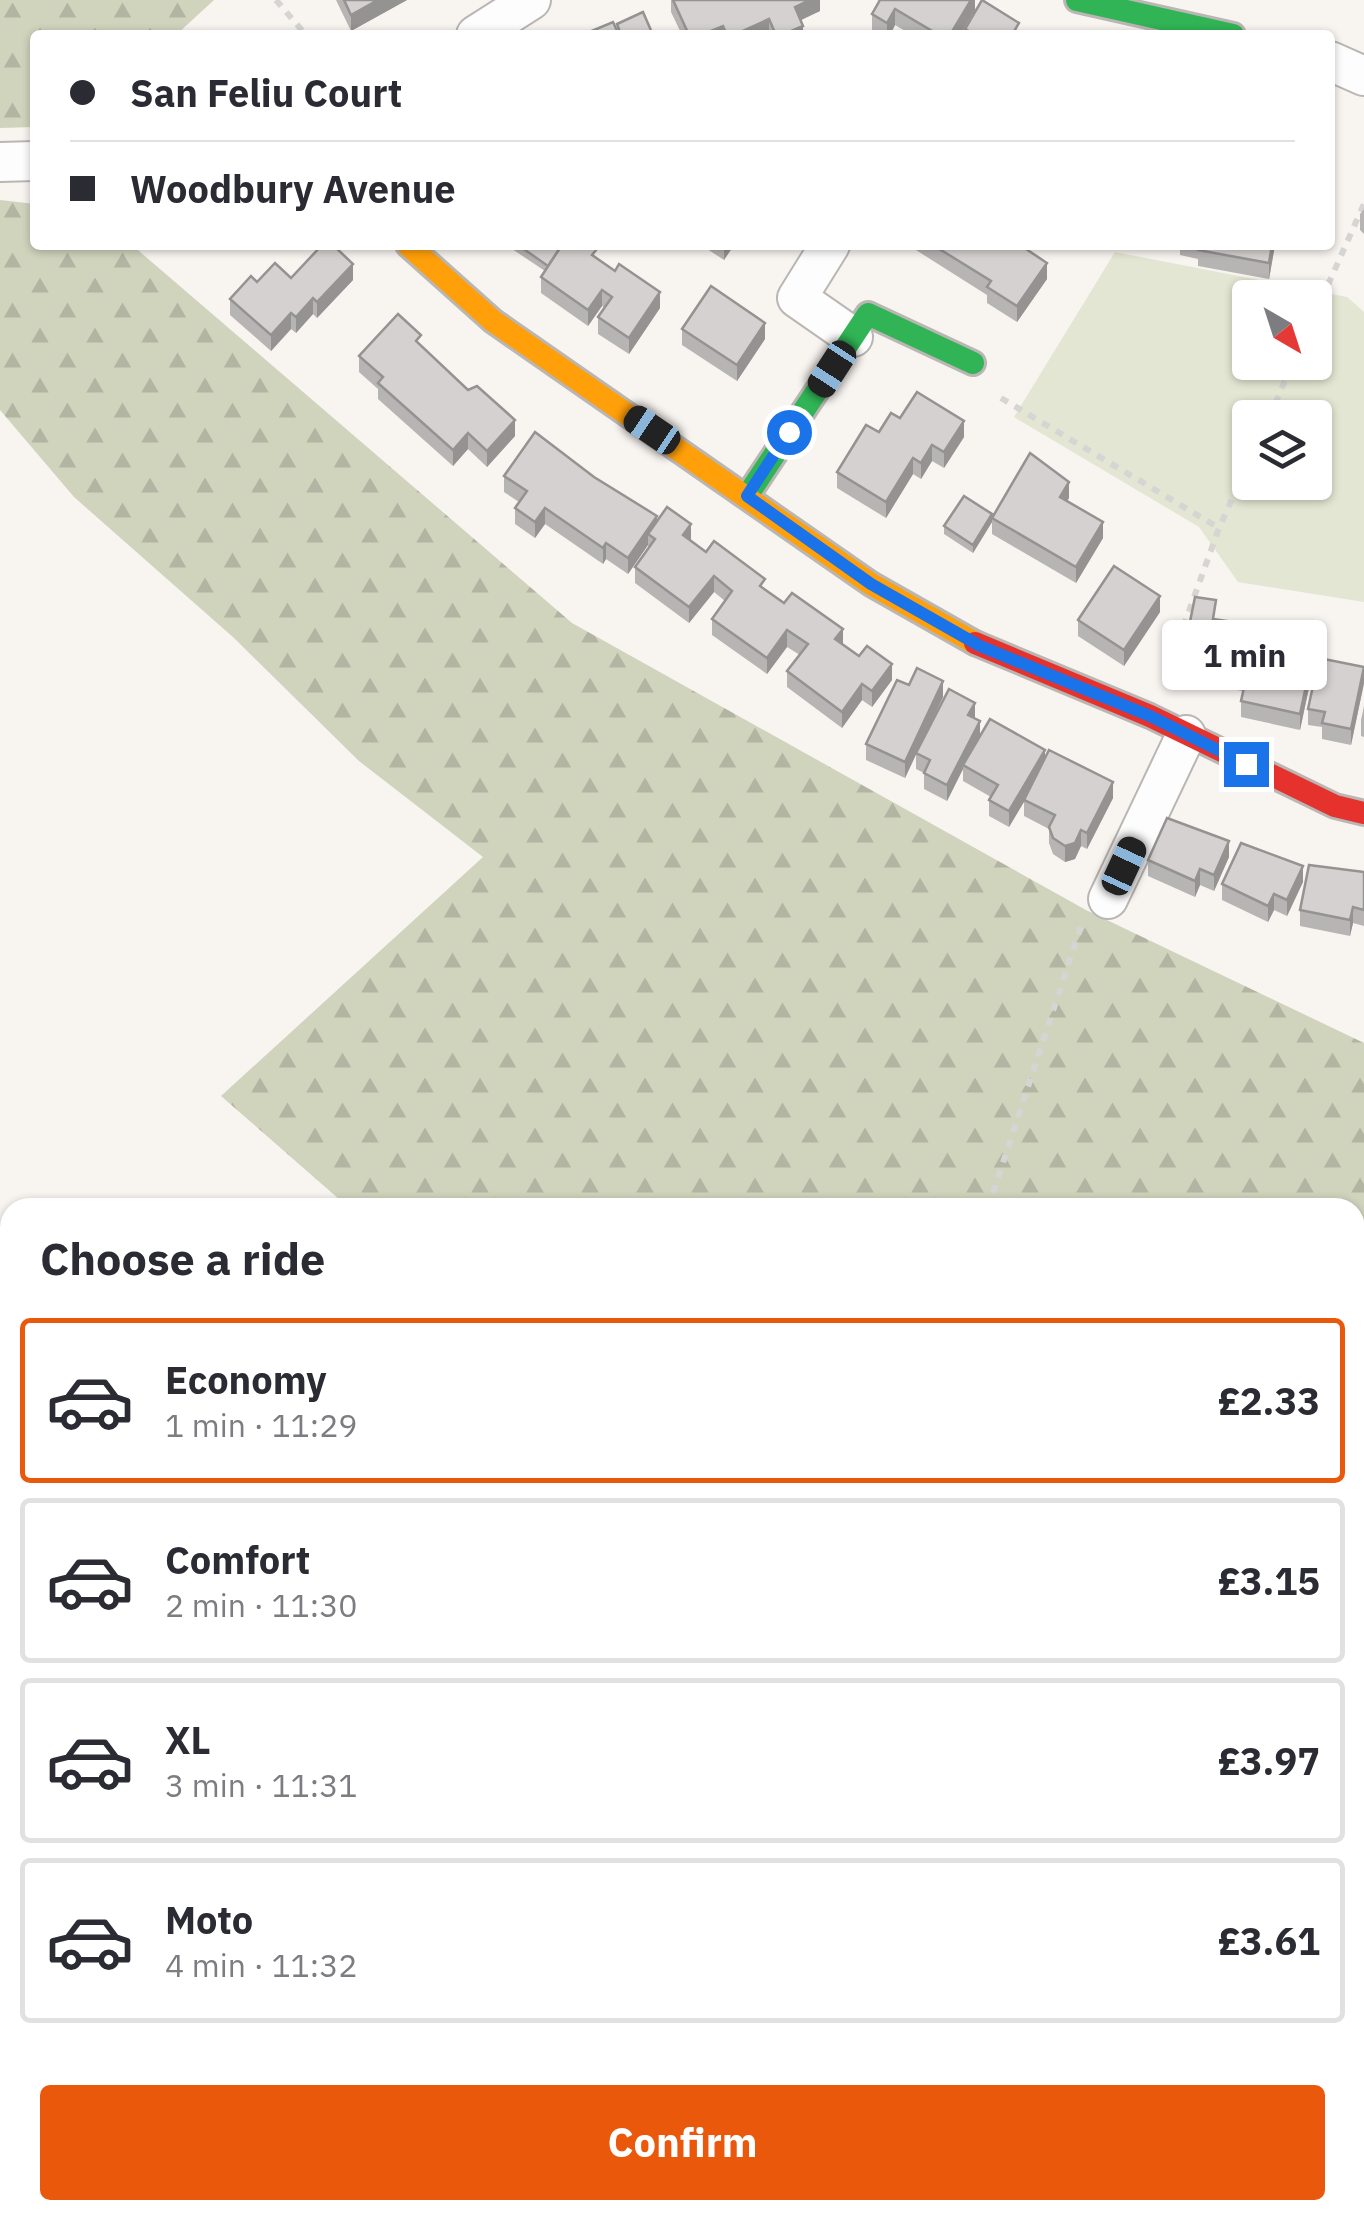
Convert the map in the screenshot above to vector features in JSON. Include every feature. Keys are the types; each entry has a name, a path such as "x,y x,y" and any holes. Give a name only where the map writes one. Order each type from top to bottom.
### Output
{"street":[{"path":"484,30 531,0"},
{"path":"1076,0 1211,30"},
{"path":"1335,63 1364,76"},
{"path":"0,162 30,161"},
{"path":"414,250 493,321 871,584 980,646 1150,716 1336,806 1364,813"},
{"path":"827,250 796,298 853,338"},
{"path":"747,496 868,314 973,363"},
{"path":"1108,900 1186,735"}],"path":[{"path":"276,0 302,30"},
{"path":"1330,280 1364,204"},
{"path":"973,363 990,391 1219,528"},
{"path":"1150,716 1232,499"},
{"path":"991,1198 1086,910 1108,900"}],"green space":[{"path":"0,0 214,0 181,30 30,30 30,127 0,128"},
{"path":"0,200 30,203 30,250 138,250 572,623 1086,910 1364,1043 1364,1198 338,1198 221,1096 483,857 359,761 234,638 74,497 0,410"},
{"path":"1115,252 1259,280 1232,280 1232,380 1332,380 1332,294 1347,297 1364,312 1364,602 1238,582 1199,527 1014,417"}],"building":[{"path":"344,0 378,0 351,15"},
{"path":"673,0 810,0 795,7 803,26 794,30 774,30 769,19 745,30 725,30 723,26 687,30"},
{"path":"880,0 971,0 953,30 931,30 895,9 887,23 872,14"},
{"path":"982,0 1019,23 1015,30 965,29"},
{"path":"643,12 651,30 619,30 617,24"},
{"path":"613,22 617,30 594,30"},
{"path":"317,250 338,250 353,264 317,302 313,298 296,317 291,313 271,335 230,299 251,276 257,282 275,263 291,278"},
{"path":"525,250 559,250 548,266"},
{"path":"559,250 596,250 592,255 615,271 619,264 660,292 629,338 598,317 612,297 602,290 588,310 541,277"},
{"path":"941,250 1028,250 1047,263 1017,306 987,287 991,281"},
{"path":"1198,250 1271,250 1269,263"},
{"path":"711,286 765,323 737,365 682,329"},
{"path":"398,314 421,335 416,341 468,390 477,386 515,420 487,451 468,433 453,450 378,383 383,377 359,356"},
{"path":"917,392 964,421 944,452 932,445 921,463 913,458 886,502 837,472 866,425 879,432 891,413 900,418"},
{"path":"535,432 594,477 657,516 628,558 606,543 603,548 545,508 535,522 515,508 527,491 504,476"},
{"path":"1030,453 1069,482 1060,497 1103,522 1076,567 992,518"},
{"path":"964,496 992,514 973,545 944,526"},
{"path":"667,507 691,524 683,535 706,552 714,541 765,579 760,586 784,603 792,593 843,629 835,639 859,656 867,646 892,664 872,691 862,684 842,712 787,671 808,644 787,630 767,658 712,619 732,591 714,576 689,607 635,567 655,539 648,534"},
{"path":"1114,566 1160,596 1124,650 1078,620"},
{"path":"1195,597 1216,600 1213,619 1234,622 1232,637 1247,639 1243,675 1181,666"},
{"path":"1254,643 1271,647 1269,658 1310,667 1300,714 1241,701"},
{"path":"1319,658 1364,667 1351,729 1322,723 1325,712 1308,709"},
{"path":"917,668 943,681 905,762 866,744 897,680 909,685"},
{"path":"949,689 975,703 968,715 980,721 947,785 924,773 930,760 916,753"},
{"path":"990,719 1045,750 1009,811 989,800 998,785 963,765"},
{"path":"1049,750 1113,782 1087,833 1081,830 1075,843 1065,846 1053,838 1049,827 1055,815 1024,800"},
{"path":"1167,818 1229,841 1214,875 1200,869 1195,881 1148,860"},
{"path":"1241,843 1303,866 1287,900 1274,894 1268,906 1222,884"},
{"path":"1309,865 1364,872 1364,910 1353,907 1350,920 1300,910"}],"traffic: fast":[{"path":"1077,0 1211,30"},
{"path":"747,496 868,314 973,363"}],"traffic: slow":[{"path":"414,250 493,321 871,584 975,643"}],"traffic: jam":[{"path":"975,643 1150,716 1335,806 1364,813"}],"route":[{"path":"789,432 747,496 871,584 980,646 1150,716 1246,764"}]}
